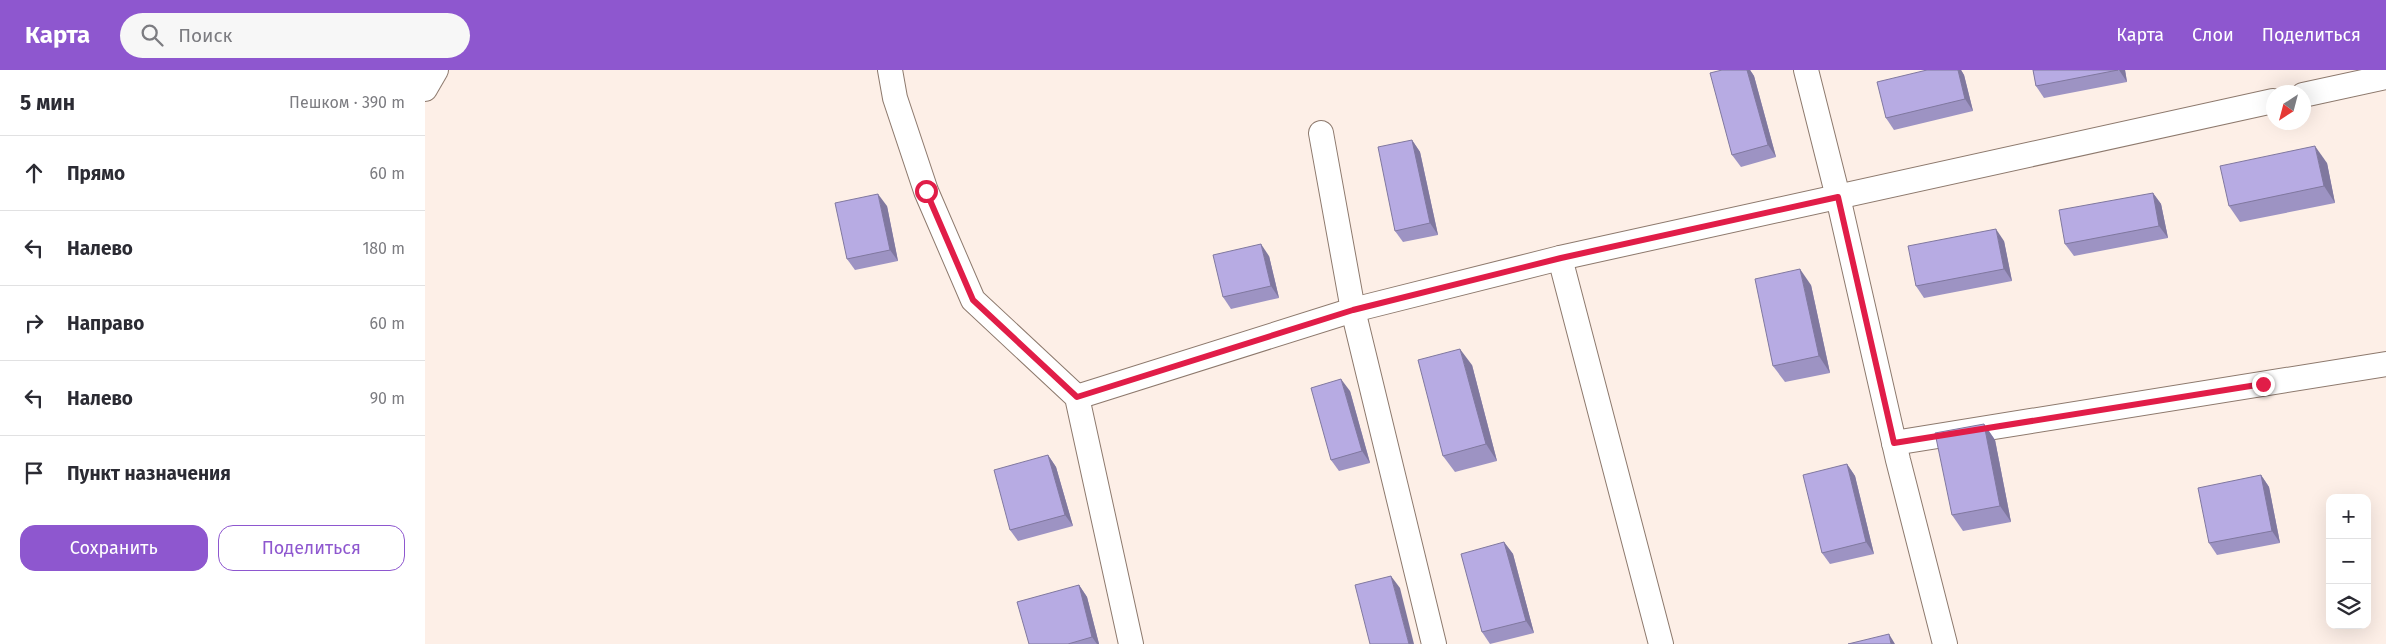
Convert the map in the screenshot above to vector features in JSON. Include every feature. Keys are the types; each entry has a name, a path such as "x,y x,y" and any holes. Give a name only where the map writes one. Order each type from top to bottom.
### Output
{"street":[{"path":"425,89 435,70"},
{"path":"890,70 895,98 926,191 973,300 1077,397 1131,644"},
{"path":"1806,70 1838,197 1894,443 1945,644"},
{"path":"2311,93 2386,77"},
{"path":"1077,397 1353,310 1561,258 2266,104"},
{"path":"1321,133 1353,310 1434,644"},
{"path":"1561,258 1661,644"},
{"path":"1894,443 2386,364"}],"building":[{"path":"1722,70 1747,70 1768,145 1732,155 1710,73"},
{"path":"1927,70 1958,70 1965,99 1886,118 1877,82"},
{"path":"2033,70 2118,70 2036,86"},
{"path":"1412,140 1430,223 1395,231 1378,147"},
{"path":"2315,146 2324,186 2229,206 2220,166"},
{"path":"2153,193 2159,226 2065,244 2059,210"},
{"path":"878,194 890,250 847,259 835,203"},
{"path":"1996,229 2004,269 1916,286 1908,246"},
{"path":"1261,244 1271,286 1223,297 1213,255"},
{"path":"1800,269 1819,356 1773,366 1755,279"},
{"path":"1460,349 1486,444 1443,456 1418,360"},
{"path":"1341,379 1362,451 1331,460 1311,388"},
{"path":"1984,424 2000,506 1952,515 1935,433"},
{"path":"1048,455 1065,515 1010,530 994,470"},
{"path":"1847,464 1866,542 1822,553 1803,475"},
{"path":"2261,475 2272,531 2209,543 2198,488"},
{"path":"1504,542 1526,621 1482,632 1461,554"},
{"path":"1391,576 1409,644 1370,644 1355,585"},
{"path":"1079,585 1092,637 1068,644 1029,644 1017,602"},
{"path":"1889,634 1891,644 1848,644"}],"route":[{"path":"926,191 973,300 1077,397 1353,310 1561,258 1838,197 1894,443 2263,384"}]}
